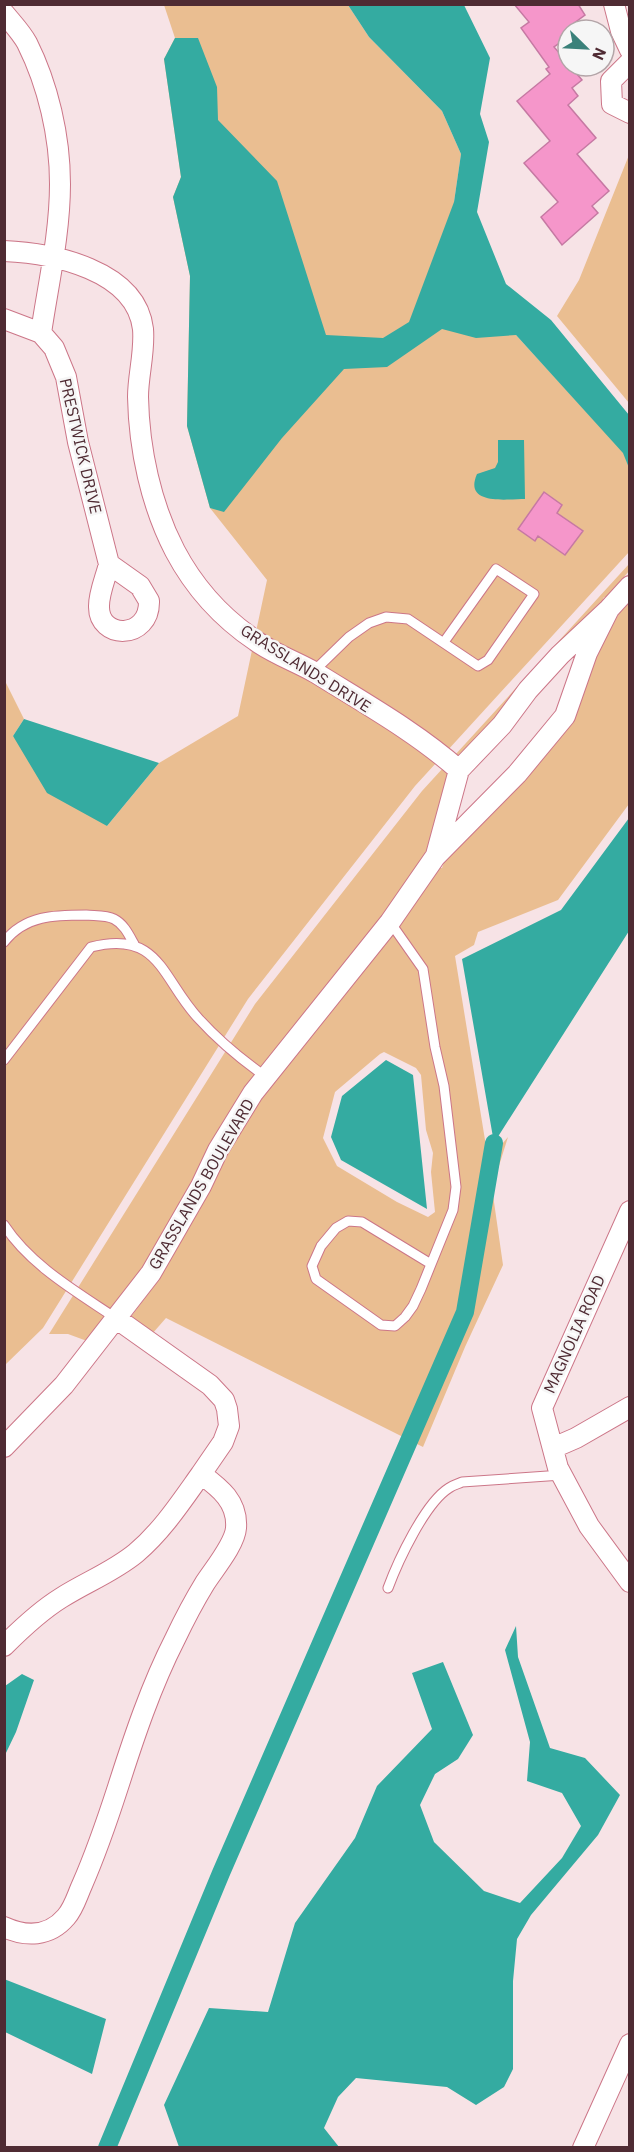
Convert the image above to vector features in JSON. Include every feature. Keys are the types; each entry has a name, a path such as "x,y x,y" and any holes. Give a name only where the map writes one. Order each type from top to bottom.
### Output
{"street":[{"path":"614,4 621,31 630,50"},
{"path":"4,13 26,41 43,83 57,134 60,184 53,256 40,333 4,319"},
{"path":"630,62 611,81 612,104 630,113"},
{"name":"GRASSLANDS DRIVE","path":"4,251 53,256 106,276 133,301 143,329 138,396 145,464 163,524 191,579 218,611 257,642 313,672 408,732 459,770"},
{"name":"PRESTWICK DRIVE","path":"40,333 54,348 66,377 78,442 109,564"},
{"name":"GRASSLANDS BOULEVARD","path":"435,857 459,770 502,725 528,690 560,655 630,586"},
{"name":"GRASSLANDS BOULEVARD","path":"4,1447 64,1385 151,1273 201,1186 218,1150 253,1092 390,922 435,857 517,774 565,716 587,653 609,609"},
{"name":"MAGNOLIA ROAD","path":"630,1211 542,1408 562,1475 589,1526 630,1582"},
{"path":"4,1646 36,1615 62,1597 114,1569 136,1553 171,1516 223,1442 229,1426 224,1400 210,1385 117,1319"},
{"path":"553,1448 576,1438 630,1407"},
{"path":"4,1927 18,1933 41,1934 58,1926 72,1907 101,1841 149,1696 174,1639 203,1586 234,1537 236,1527 234,1508 229,1498 201,1474"},
{"path":"583,2148 630,2044"}],"lane":[{"path":"313,672 349,637 369,623 386,617 408,619 478,666 488,660 534,594 496,569 444,642"},
{"path":"4,942 22,926 40,917 75,915 113,918 126,929 134,944 157,960 198,1018 237,1056 266,1077"},
{"path":"390,922 423,969 435,1047 444,1086 456,1186 453,1210 431,1264 413,1306 395,1326 381,1325 316,1279 312,1266 321,1246 336,1228 348,1221 362,1222 431,1264"},
{"path":"4,1060 91,947 111,942 134,944"},
{"path":"4,1225 14,1240 50,1274 117,1319"},
{"path":"388,1588 397,1564 420,1523 435,1502 449,1488 462,1482 562,1475"}],"shaded area":[{"path":"164,5 348,5 369,37 442,111 461,154 454,202 516,335 624,453 629,468 629,552 415,786 248,999 43,1328 5,1365 4,679 24,719 13,736 107,826 159,763 238,716 267,580 210,508 187,426 190,276 173,197 181,177 164,59 175,38"},
{"path":"629,155 629,403 557,316 579,280"},
{"path":"629,564 629,571 606,598 604,597 601,604 552,649 494,719 458,757 455,755"},
{"path":"629,601 629,804 558,900 478,932 474,945 455,956 486,1146 497,1150 508,1137 492,1188 503,1265 423,1447 166,1318 152,1334 130,1318 160,1278 210,1191 227,1154 261,1098 398,927 442,868 444,862 525,780 573,722 596,657 618,615","holes":["384,1052 416,1068 421,1075 426,1130 433,1153 431,1172 435,1212 428,1217 397,1202 337,1166 323,1138 335,1092 380,1054"]},
{"path":"443,768 448,772 426,852 382,916 244,1088 143,1268 87,1341 68,1334 49,1334 255,1004 422,791"}],"water":[{"path":"348,5 464,5 490,58 480,114 489,142 477,212 506,284 551,320 629,415 629,468 623,453 516,335 476,338 442,329 387,367 344,369 282,438 224,512 210,508 187,426 190,276 173,197 181,177 164,59 175,38 198,38 217,87 218,120 277,181 326,335 383,338 409,322 454,202 461,154 442,111 369,37"},
{"path":"498,440 524,440 525,499 489,499 476,491 474,484 477,474 495,468 498,462"},
{"path":"24,719 159,763 107,826 47,793 13,736"},
{"path":"629,818 629,931 494,1143 462,959 561,910"},
{"path":"386,1060 413,1075 427,1209 341,1160 331,1137 342,1096"},
{"path":"516,1626 518,1657 550,1748 585,1758 620,1795 598,1835 531,1915 517,1939 513,1981 513,2069 504,2087 476,2105 447,2087 356,2078 338,2097 324,2128 339,2147 179,2147 164,2105 209,2008 268,2012 295,1923 355,1838 377,1786 432,1729 412,1673 443,1662 473,1735 458,1759 435,1774 420,1805 434,1842 484,1891 520,1903 562,1858 581,1826 562,1793 527,1781 530,1742 505,1650"},
{"path":"22,1674 34,1680 16,1732 5,1755 5,1686"},
{"path":"4,1979 106,2019 92,2074 5,2032"}],"building":[{"path":"514,4 578,4 585,15 581,18 556,18 556,46 554,47 556,49 556,78 580,78 582,80 572,88 578,96 568,105 596,138 577,154 609,191 592,206 598,213 562,245 541,217 558,202 524,163 550,141 517,101 550,74 546,69 549,67 521,28 529,22"},
{"path":"544,492 562,505 557,513 583,531 565,555 538,536 535,541 518,529"}],"waterway":[{"path":"107,2148 221,1873 465,1312 494,1143"}]}
